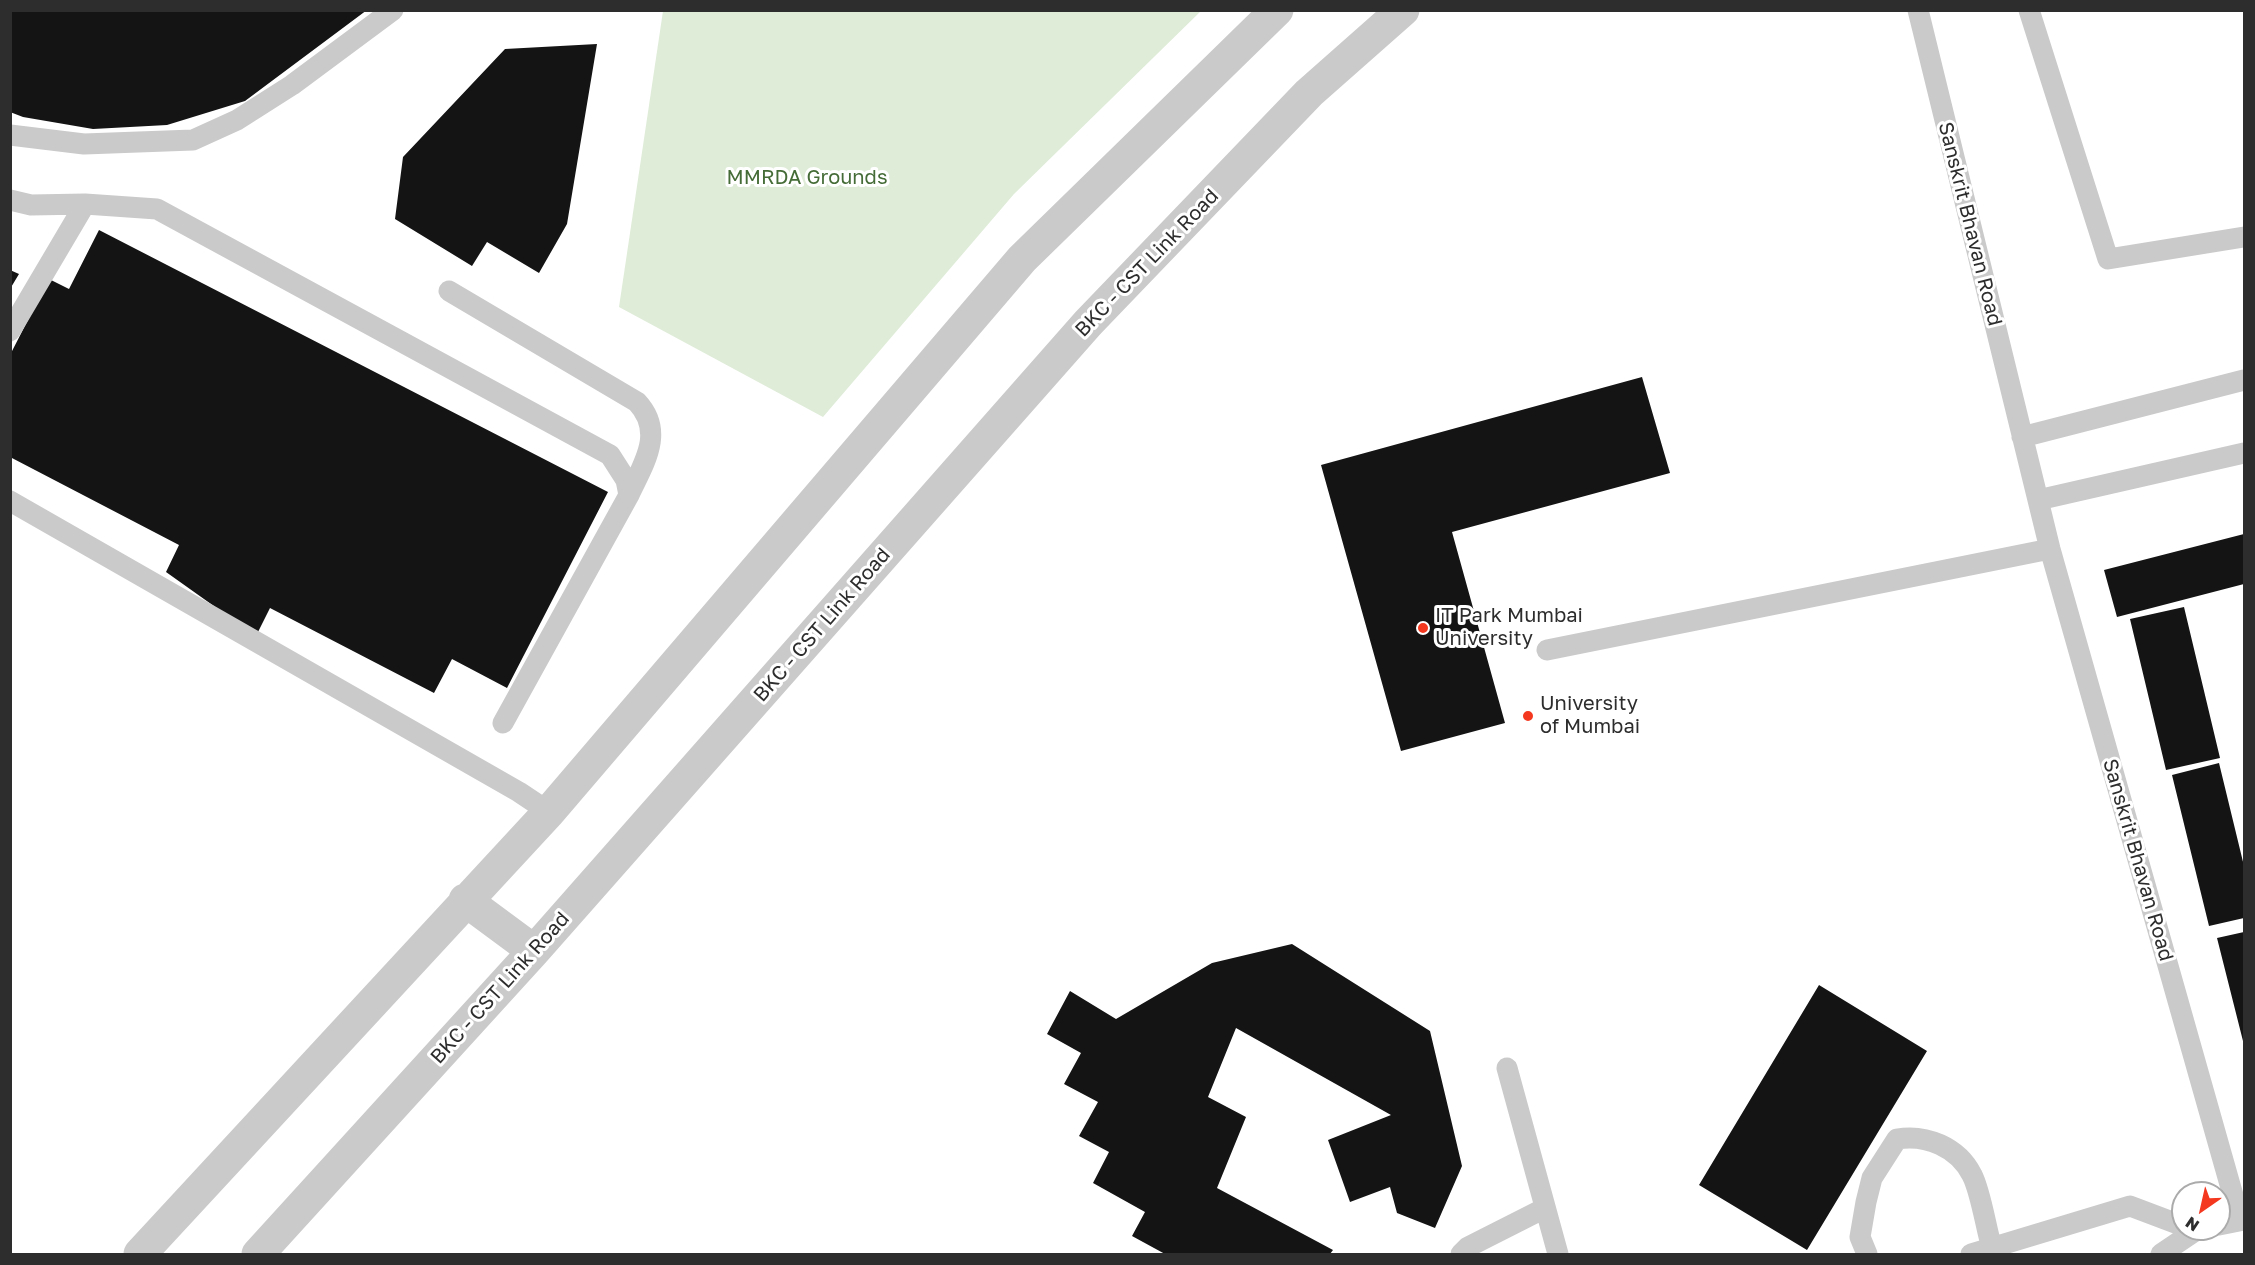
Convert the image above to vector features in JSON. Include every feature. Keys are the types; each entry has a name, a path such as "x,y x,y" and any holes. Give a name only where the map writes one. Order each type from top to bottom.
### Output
{"street":[{"path":"140,1254 465,900 549,812 1022,259 1277,10"},
{"name":"BKC - CST Link Road","path":"258,1254 534,951 1088,323 1309,93 1403,10"},
{"path":"465,900 534,951"}],"lane":[{"path":"10,135 84,144 193,140 237,120 292,85 393,10"},
{"name":"Sanskrit Bhavan Road","path":"1918,10 2050,549 2242,1220"},
{"path":"2029,10 2108,259 2244,237"},
{"path":"12,201 31,205 85,204 157,209 610,455 626,480 630,495"},
{"path":"10,331 85,204"},
{"path":"449,291 637,402 649,414 652,437 630,495 503,723"},
{"path":"2022,437 2244,380"},
{"path":"2038,500 2244,453"},
{"path":"10,501 519,792 549,812"},
{"path":"1547,650 2050,549"},
{"path":"1507,1068 1558,1254"},
{"path":"1867,1254 1860,1237 1872,1178 1897,1139 1915,1136 1934,1140 1952,1153 1972,1175 1992,1248"},
{"path":"1971,1254 2130,1206 2171,1221"},
{"path":"1461,1254 1468,1247 1545,1208"},
{"path":"2161,1254 2176,1241"}],"green space":[{"name":"MMRDA Grounds","path":"663,10 1201,11 1014,194 823,417 619,307"}],"building":[{"path":"10,10 367,10 245,101 167,125 93,129 23,117 10,112"},
{"path":"597,44 567,224 539,273 487,242 472,266 395,219 403,157 505,49"},
{"path":"99,230 608,492 507,688 452,659 434,693 270,608 256,636 166,572 179,545 10,457 10,355 49,279 69,289"},
{"path":"10,270 19,274 10,289"},
{"name":"IT Park Mumbai University","path":"1642,377 1670,473 1452,532 1505,723 1401,751 1321,465"},
{"path":"2244,534 2244,584 2117,617 2104,570"},
{"path":"2184,607 2220,758 2166,770 2130,619"},
{"path":"2219,763 2244,866 2244,918 2209,926 2172,775"},
{"path":"2244,932 2244,1045 2217,938"},
{"path":"1292,944 1430,1031 1462,1166 1435,1228 1397,1213 1390,1187 1350,1202 1328,1140 1391,1115 1236,1028 1208,1097 1246,1117 1217,1188 1333,1250 1330,1254 1165,1254 1132,1236 1145,1212 1093,1183 1109,1152 1079,1136 1098,1102 1064,1084 1081,1053 1047,1034 1070,991 1116,1019 1212,963"},
{"path":"1819,985 1927,1051 1807,1250 1699,1185"}],"place":[{"name":"IT Park Mumbai University","path":"1423,628"},
{"name":"University of Mumbai","path":"1528,716"}]}
